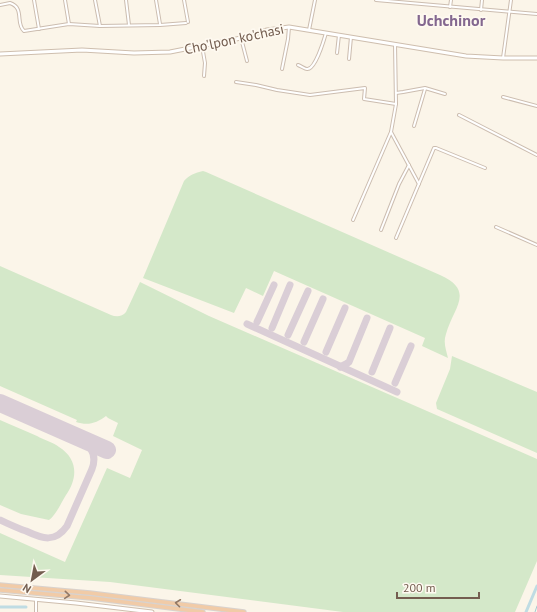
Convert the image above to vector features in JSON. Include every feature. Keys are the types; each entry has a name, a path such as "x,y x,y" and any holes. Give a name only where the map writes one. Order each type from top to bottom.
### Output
{"highway":[{"path":"0,585 90,593 244,612"},
{"path":"0,590 91,598 203,612"}],"main road":[{"name":"Cho'lpon ko'chasi","path":"0,54 82,50 151,53 170,52 241,38 267,30 289,27 466,56 537,58"},
{"path":"0,596 152,612"}],"street":[{"path":"34,0 39,29"},
{"path":"65,0 69,24"},
{"path":"95,0 100,26"},
{"path":"126,0 129,25"},
{"path":"156,0 160,25"},
{"path":"0,5 10,3 16,6 18,9 22,30 24,31 69,24 100,26 160,25 187,22 184,0"},
{"path":"309,30 315,0"},
{"path":"376,0 537,14"},
{"path":"450,7 451,0"},
{"path":"481,10 482,0"},
{"path":"503,58 511,0"},
{"path":"282,69 289,27"},
{"path":"298,65 307,69 312,66 326,33"},
{"path":"337,53 339,35"},
{"path":"349,59 351,37"},
{"path":"241,38 246,61"},
{"path":"353,220 391,132 396,104 395,44"},
{"path":"202,46 205,64 204,76"},
{"path":"236,82 310,95 364,88 364,99 396,104"},
{"path":"396,92 425,88 445,94"},
{"path":"414,126 425,88"},
{"path":"503,97 537,106"},
{"path":"459,115 537,155"},
{"path":"391,132 419,184"},
{"path":"396,238 434,148 485,168"},
{"path":"381,230 399,184 409,164"},
{"path":"496,227 537,245"},
{"path":"36,599 36,612"}],"green space":[{"path":"203,171 451,281 457,287 460,294 457,308 445,337 445,346 448,358 422,346 425,338 274,271 263,296 246,288 234,313 143,278 184,181 192,174"},
{"path":"0,266 115,316 121,316 126,312 140,282 209,316 537,459 537,561 515,612 343,612 110,582 0,575 0,533 65,562 107,468 130,478 142,450 113,436 118,423 106,416 92,423 84,424 76,422 77,420 0,386"},
{"path":"452,356 537,392 537,453 437,409 436,403 450,369"},
{"path":"0,420 57,445 70,457 73,463 73,482 56,512 49,520 21,514 0,505"}],"waterway":[{"path":"526,612 537,586"},
{"path":"535,612 537,606"},
{"path":"0,607 26,607"}],"taxiway":[{"path":"257,322 274,285"},
{"path":"272,328 290,285"},
{"path":"288,335 308,291"},
{"path":"304,342 323,299"},
{"path":"326,352 345,308"},
{"path":"340,367 349,362 367,318"},
{"path":"247,324 397,392"},
{"path":"372,372 390,328"},
{"path":"395,383 411,346"},
{"path":"0,520 32,534 48,538 58,535 67,526 92,469 94,460 94,456 88,444 80,438"}],"runway":[{"path":"0,403 107,450"}],"district":[{"name":"Uchchinor","path":"451,20"}]}
